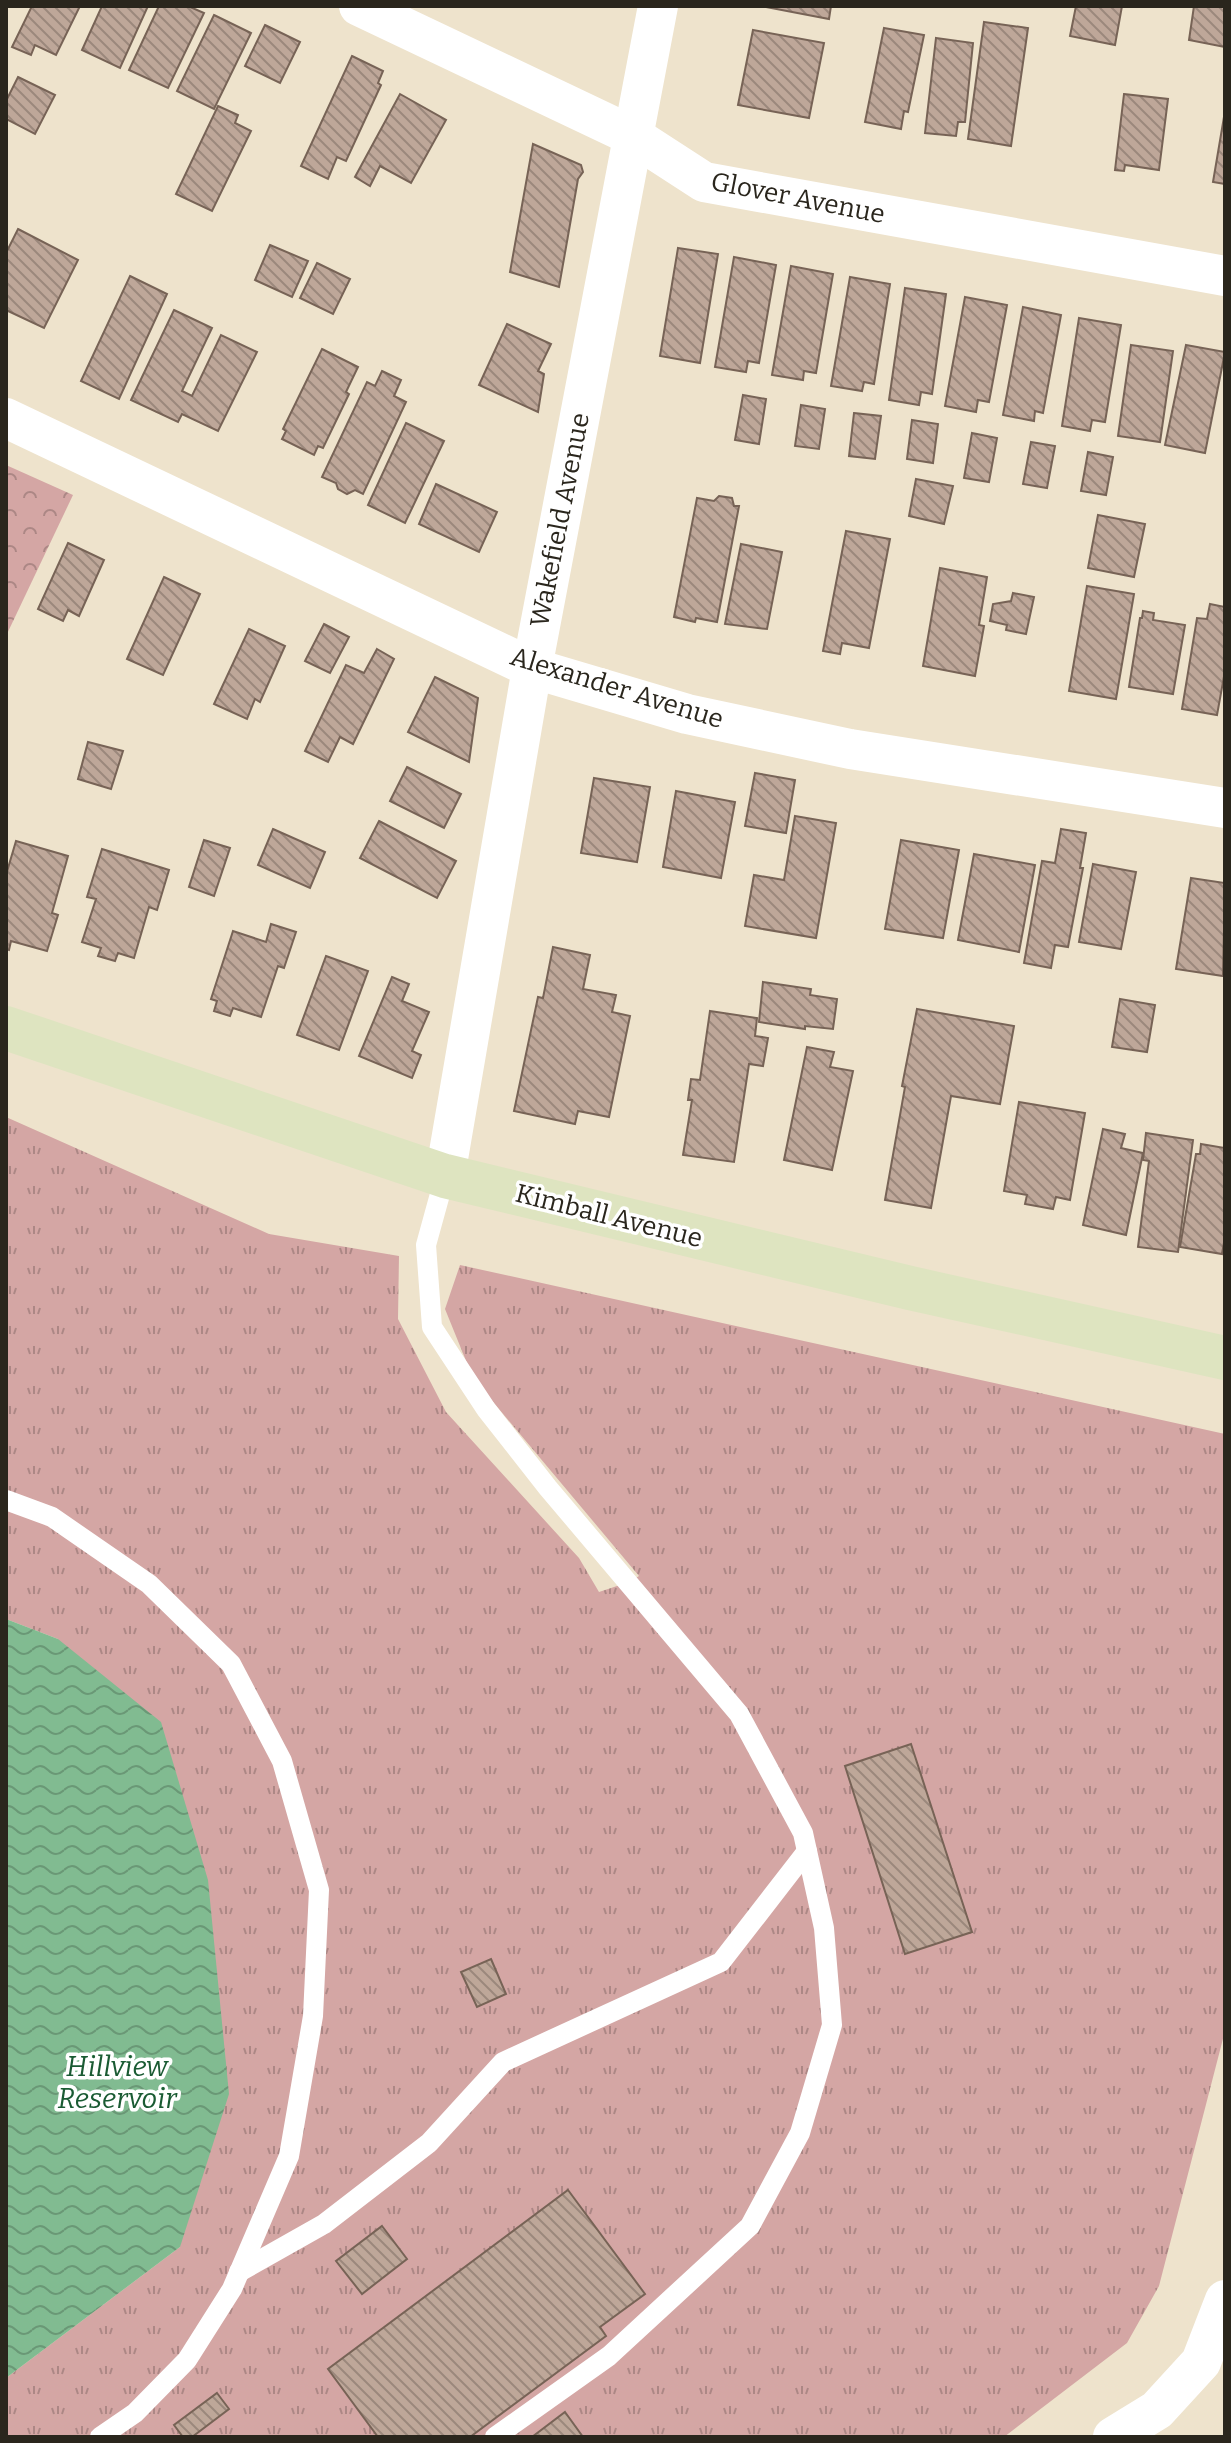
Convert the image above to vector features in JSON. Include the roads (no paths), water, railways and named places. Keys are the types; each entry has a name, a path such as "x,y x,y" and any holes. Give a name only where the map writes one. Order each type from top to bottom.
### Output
{"street":[{"name":"Glover Avenue","path":"359,6 633,136 704,182 1225,276"},
{"name":"Wakefield Avenue","path":"445,1176 532,668 658,6"},
{"name":"Alexander Avenue","path":"6,418 532,668 687,714 850,749 1225,808"},
{"name":"Kimball Avenue","path":"6,1028 445,1176 910,1288 1225,1358"},
{"path":"1113,2437 1157,2410 1201,2362 1225,2300"}],"lane":[{"path":"445,1176 426,1245 432,1327 486,1409 548,1488 739,1714 803,1833 824,1928 832,2025 800,2133 750,2226 609,2356 495,2437"},
{"path":"6,1500 52,1517 149,1584 231,1664 282,1761 319,1890 313,2016 289,2156 232,2289 187,2360 135,2413 100,2437"},
{"path":"239,2272 324,2224 429,2143 503,2062 721,1962 807,1851"}],"water":[{"name":"Hillview Reservoir","path":"6,1619 58,1639 161,1722 208,1880 229,2094 180,2247 6,2378"}]}
